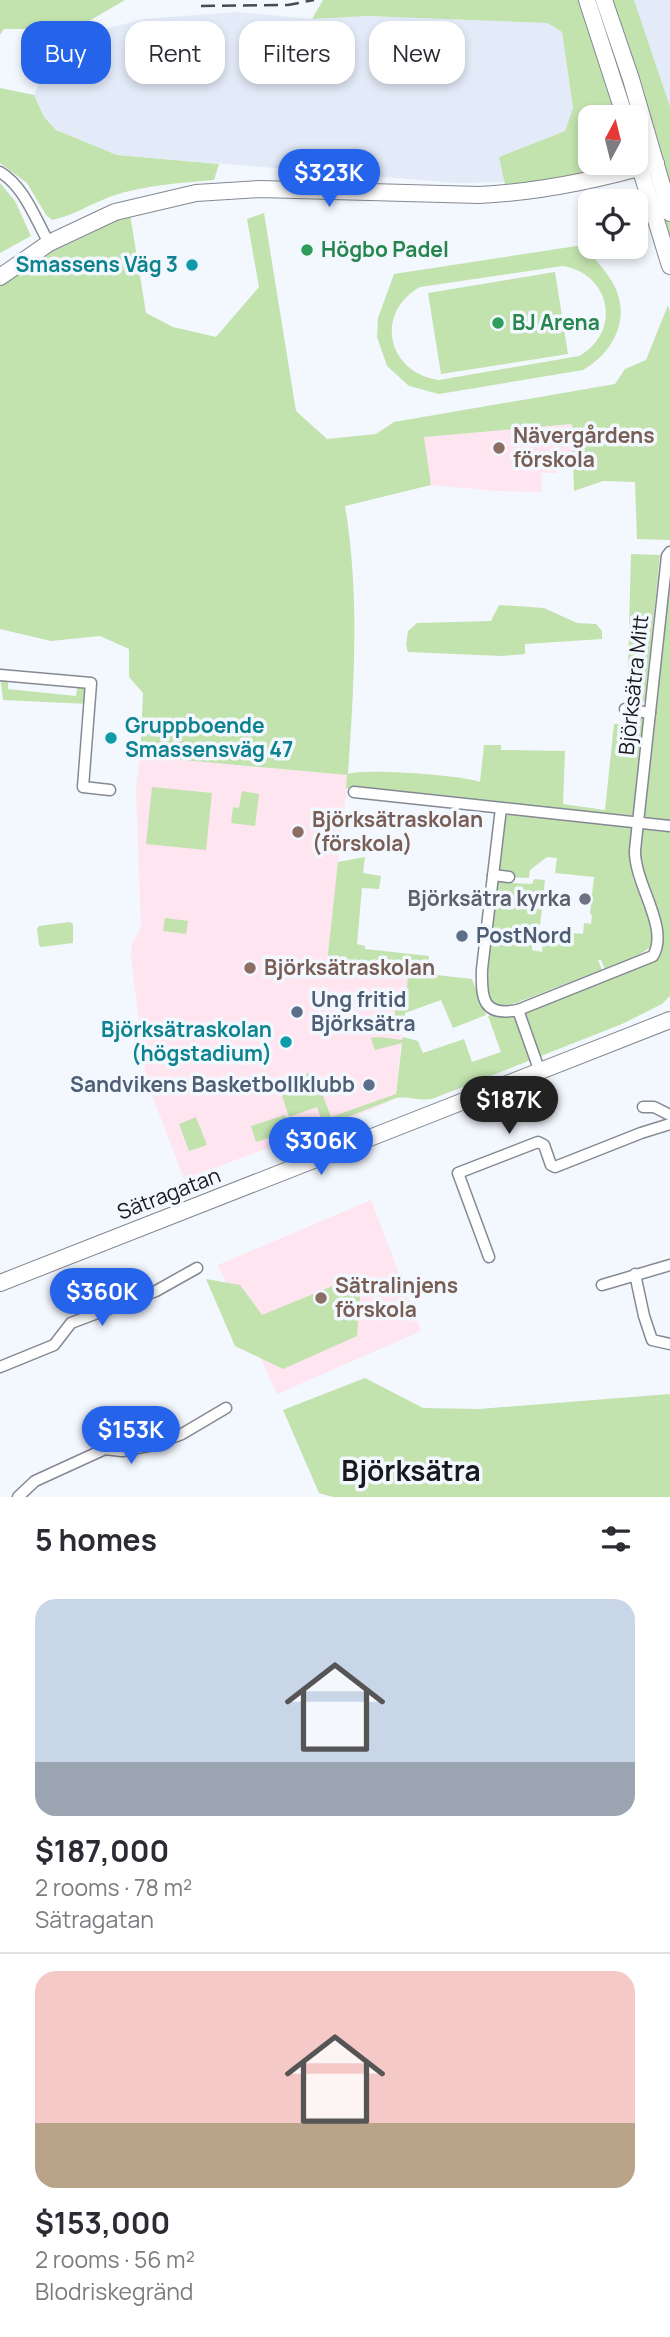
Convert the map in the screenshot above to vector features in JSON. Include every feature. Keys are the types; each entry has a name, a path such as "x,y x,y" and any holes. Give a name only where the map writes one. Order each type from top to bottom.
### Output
{"street":[{"path":"587,0 621,105"},
{"path":"604,0 632,105"},
{"path":"648,165 670,213"},
{"path":"648,165 670,266"},
{"path":"0,172 14,183 49,243"},
{"path":"0,277 49,243 115,212 196,192 260,189 507,194 611,175"},
{"name":"Björksätra Mitt","path":"518,1010 649,959 659,944 659,930 635,862 667,556 670,552"},
{"path":"0,675 91,683 83,788 110,790"},
{"path":"625,709 650,713"},
{"path":"354,792 670,826"},
{"path":"501,808 482,986 487,1003 493,1011 518,1010 540,1072"},
{"path":"493,875 509,877"},
{"name":"Sätragatan","path":"627,1036 670,1013"},
{"name":"Sätragatan","path":"0,1283 670,1020"},
{"path":"643,1107 654,1107 670,1115"},
{"path":"489,1257 458,1173 538,1142 544,1145 551,1165 555,1167 670,1124"},
{"path":"602,1285 670,1265"},
{"path":"0,1367 54,1345 71,1323 156,1291 197,1268"},
{"path":"635,1275 652,1340 670,1344"},
{"path":"18,1497 35,1481 105,1449 122,1451 153,1445 182,1434 226,1408"}],"shaded area":[{"path":"627,0 670,0 670,120"},
{"path":"237,12 312,19 368,16 547,23 562,32 573,108 565,131 500,157 506,182 456,183 117,155 56,130 44,117 34,95 39,84 111,84 111,27 125,24 125,84 225,84 225,21 136,21"},
{"name":"Nävergårdens förskola","path":"572,424 573,460 556,461 557,473 541,473 542,492 431,485 424,437"},
{"name":"Björksätraskolan","path":"161,758 348,775 327,963 409,972 395,1098 376,1108 184,1179 146,1079 131,956 132,943 141,928 136,788 140,759"},
{"name":"Sätralinjens förskola","path":"371,1200 421,1331 277,1394 218,1265"}],"green space":[{"path":"0,0 125,0 89,21 21,21 21,29 4,29 0,35"},
{"path":"323,0 634,0 670,107 670,266 645,184 661,179 656,163 648,165 648,105 578,105 578,175 596,175 507,193 499,157 565,131 573,108 562,32 547,23 368,16 312,19"},
{"path":"0,88 34,95 44,117 56,130 117,155 219,164 214,180 124,192 52,220 46,215 27,183 0,163"},
{"path":"0,183 15,201 31,236 0,253"},
{"path":"264,213 296,411 327,439 376,434 394,422 615,384 625,369 646,360 668,305 670,540 637,539 635,482 603,481 574,491 572,424 424,437 431,485 345,506 354,606 354,674 348,774 413,773 480,782 484,745 501,745 501,750 565,751 563,804 605,810 614,724 624,724 625,709 645,712 635,812 629,818 346,788 347,775 161,758 140,759 143,693 129,677 129,649 100,636 51,641 0,629 0,285 73,236 130,214 146,313 173,327 216,337 259,287 247,219"},
{"path":"578,246 578,259 595,259 614,285 621,310 620,322 611,344 594,363 583,370 439,394 409,386 387,366 377,337 378,318 394,274","holes":["563,266 579,271 592,280 605,305 605,319 593,346 579,356 439,380 421,375 408,366 398,354 393,341 392,326 396,312 405,298 420,287"]},
{"name":"BJ Arena","path":"555,272 568,354 441,374 428,293"},
{"path":"670,552 670,996 662,1004 622,1024 432,1099 396,1098 324,1126 317,1107 289,1117 278,1083 309,1073 315,1075 331,1117 396,1094 402,1043 375,1050 371,1038 402,1040 403,1037 418,1041 423,1053 464,1039 472,1062 501,1052 488,1016 660,949 636,870"},
{"path":"631,554 660,555 645,701 638,705 627,704"},
{"path":"499,605 544,608 577,623 596,624 602,631 602,639 525,644 525,654 502,656 408,652 408,631 417,623 491,621"},
{"path":"0,675 8,676 8,689 76,696 78,681 82,682 90,695 89,704 3,700"},
{"path":"152,787 212,793 206,850 146,844"},
{"path":"242,791 259,794 255,826 231,823 233,807 239,808"},
{"path":"501,808 634,822 630,856 634,881 655,935 652,946 639,955 605,969 601,960 598,960 602,970 495,1011 483,994","holes":["547,857 557,858 555,873 594,877 591,924 584,923 583,934 552,931 551,934 544,933 542,952 532,950 532,932 537,932 540,925 545,880 534,879 532,884 511,883 509,877 529,878 530,870"]},
{"path":"365,857 363,873 381,876 379,889 362,888 357,944 365,946 365,949 429,956 428,974 472,979 486,1015 453,1028 441,1000 405,1013 405,1017 395,1016 396,1002 406,1002 408,973 327,963 338,862"},
{"path":"165,918 188,921 186,934 163,931"},
{"path":"70,922 73,924 73,943 41,947 39,945 39,926"},
{"path":"285,1115 291,1131 256,1142 251,1126"},
{"path":"196,1117 207,1145 189,1151 179,1124"},
{"path":"362,1274 357,1336 283,1369 235,1346 206,1279 240,1285 262,1315"},
{"path":"365,1378 423,1408 479,1409 670,1394 670,1497 333,1497 319,1493 283,1410"}],"railway":[{"path":"201,6 288,5 314,0"}],"place":[{"name":"Högbo Padel","path":"307,250"},
{"name":"Smassens Väg 3","path":"192,265"},
{"name":"BJ Arena","path":"498,323"},
{"name":"Nävergårdens förskola","path":"499,448"},
{"name":"Gruppboende Smassensväg 47","path":"111,738"},
{"name":"Björksätraskolan (förskola)","path":"298,832"},
{"name":"Björksätra kyrka","path":"585,899"},
{"name":"PostNord","path":"462,936"},
{"name":"Björksätraskolan","path":"250,968"},
{"name":"Ung fritid Björksätra","path":"297,1012"},
{"name":"Björksätraskolan (högstadium)","path":"286,1042"},
{"name":"Sandvikens Basketbollklubb","path":"369,1085"},
{"name":"Sätralinjens förskola","path":"321,1298"}],"district":[{"name":"Björksätra","path":"411,1471"}]}
